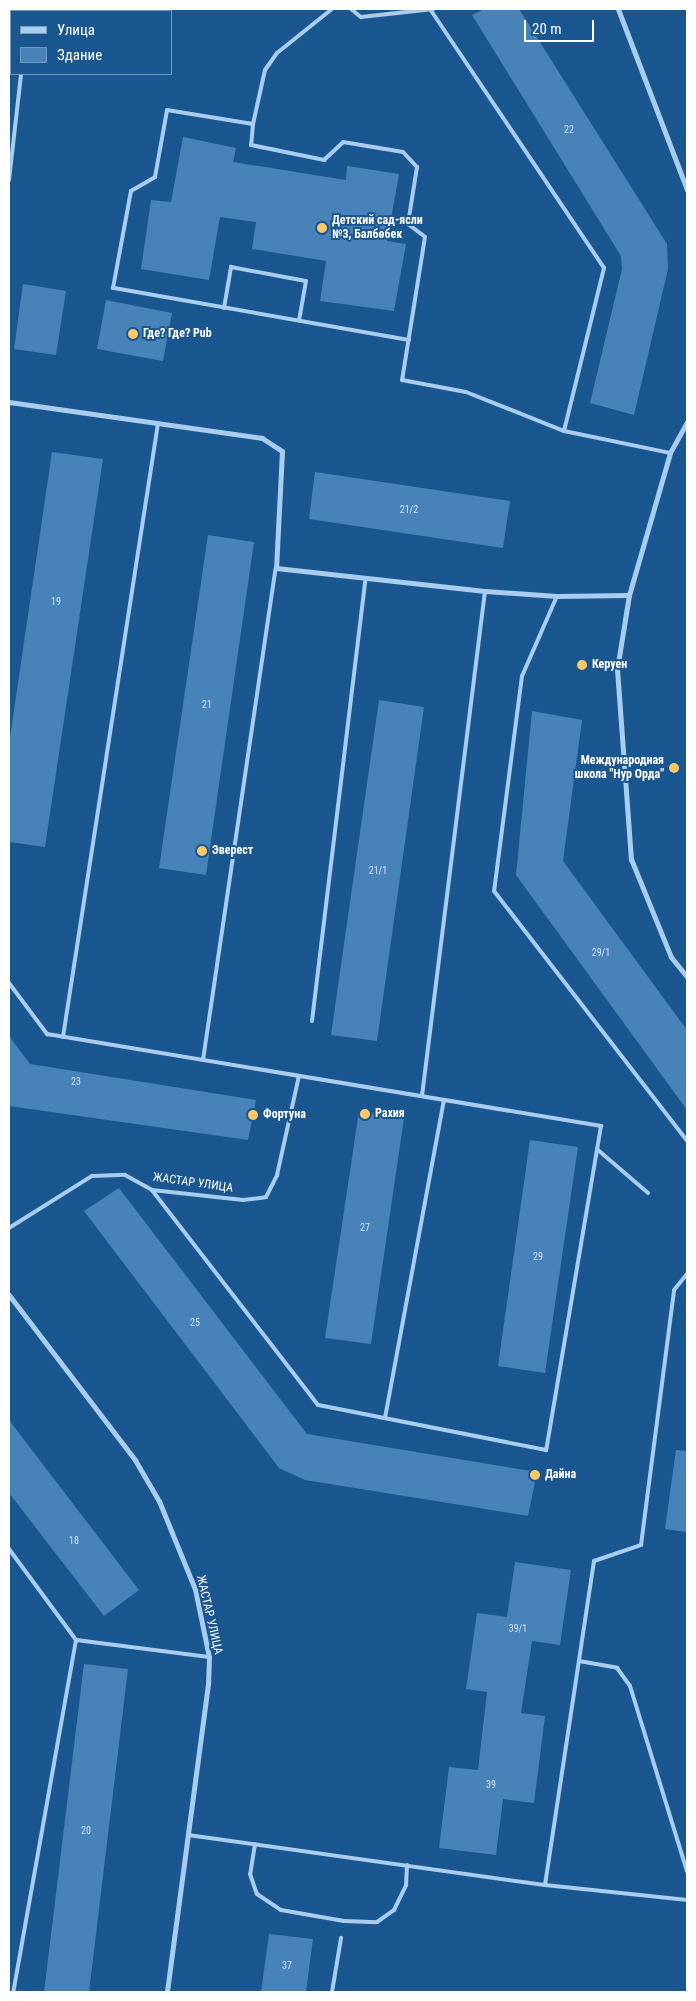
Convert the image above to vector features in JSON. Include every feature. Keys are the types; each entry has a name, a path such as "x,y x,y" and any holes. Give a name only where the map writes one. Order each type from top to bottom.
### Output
{"street":[{"path":"618,9 687,190"},
{"path":"9,402 262,438 282,451 276,568 365,580 485,591 557,596 629,595"},
{"path":"687,422 670,453 629,595 617,669 631,859 671,957 687,977"},
{"name":"ЖАСТАР УЛИЦА","path":"10,1299 135,1460 159,1501 195,1589 209,1657 167,1992"}],"lane":[{"path":"332,9 277,53 264,70 253,124 251,145 324,160 344,142 403,152 418,167 408,224 425,237 402,380 466,392 564,431 670,453"},
{"path":"351,9 361,17 432,9 604,268 564,431"},
{"path":"9,180 22,75"},
{"path":"253,124 167,110 155,177 131,191 113,288 409,340"},
{"path":"224,308 231,267 306,281 299,320"},
{"path":"63,1037 158,423"},
{"path":"203,1060 276,568"},
{"path":"312,1021 365,580"},
{"path":"422,1096 485,591"},
{"path":"557,596 522,676 494,891 687,1141"},
{"path":"9,983 47,1034 601,1126 546,1450 318,1405 152,1190"},
{"name":"ЖАСТАР УЛИЦА","path":"9,1228 92,1176 125,1175 152,1190 242,1200 266,1197 277,1175 299,1076"},
{"path":"385,1418 444,1100"},
{"path":"598,1150 648,1193"},
{"path":"545,1885 594,1561 641,1545 674,1290 687,1274"},
{"path":"9,1549 76,1640 209,1657"},
{"path":"13,1992 76,1640"},
{"path":"579,1661 617,1668 630,1686 687,1871"},
{"path":"188,1835 545,1885 687,1900"},
{"path":"255,1844 250,1874 257,1894 281,1910 344,1921 376,1922 394,1910 406,1885 407,1865"},
{"path":"332,1992 341,1938"}],"building":[{"path":"484,9 519,9 667,244 668,269 634,415 590,403 622,269 621,256 472,15"},
{"name":"Детский сад-ясли №3, Балбөбек","path":"183,137 236,148 233,162 346,180 347,166 399,174 387,241 406,244 394,311 320,301 326,261 252,249 256,222 220,217 209,280 141,269 151,200 171,202"},
{"path":"23,284 66,291 56,355 14,349"},
{"path":"106,300 172,313 163,361 97,349"},
{"path":"52,452 103,459 45,847 9,842 9,744"},
{"path":"315,472 510,501 503,548 309,519"},
{"path":"208,535 254,542 206,875 159,868"},
{"path":"379,700 424,707 377,1041 331,1035"},
{"path":"532,711 582,720 563,861 687,1030 687,1110 516,875"},
{"path":"9,1036 30,1064 256,1100 248,1140 9,1106"},
{"path":"359,1111 404,1118 371,1344 325,1338"},
{"path":"530,1140 578,1147 545,1373 498,1366"},
{"path":"119,1188 307,1434 537,1472 528,1516 305,1480 279,1468 84,1211"},
{"path":"9,1420 139,1590 104,1616 9,1493"},
{"path":"676,1450 687,1451 687,1532 665,1529"},
{"path":"515,1562 571,1570 560,1645 532,1641 521,1713 545,1716 534,1803 503,1799 496,1855 439,1848 449,1767 478,1770 487,1692 466,1689 477,1613 507,1617"},
{"path":"84,1664 128,1669 89,1992 44,1992"},
{"path":"269,1934 313,1939 306,1992 261,1992"}],"place":[{"name":"Детский сад-ясли №3, Балбөбек","path":"322,228"},
{"name":"Где? Где? Pub","path":"133,334"},
{"name":"Керуен","path":"582,665"},
{"name":"Международная школа \"Нур Орда\"","path":"674,768"},
{"name":"Эверест","path":"202,851"},
{"name":"Рахия","path":"365,1114"},
{"name":"Фортуна","path":"253,1115"},
{"name":"Дайна","path":"535,1475"}]}
